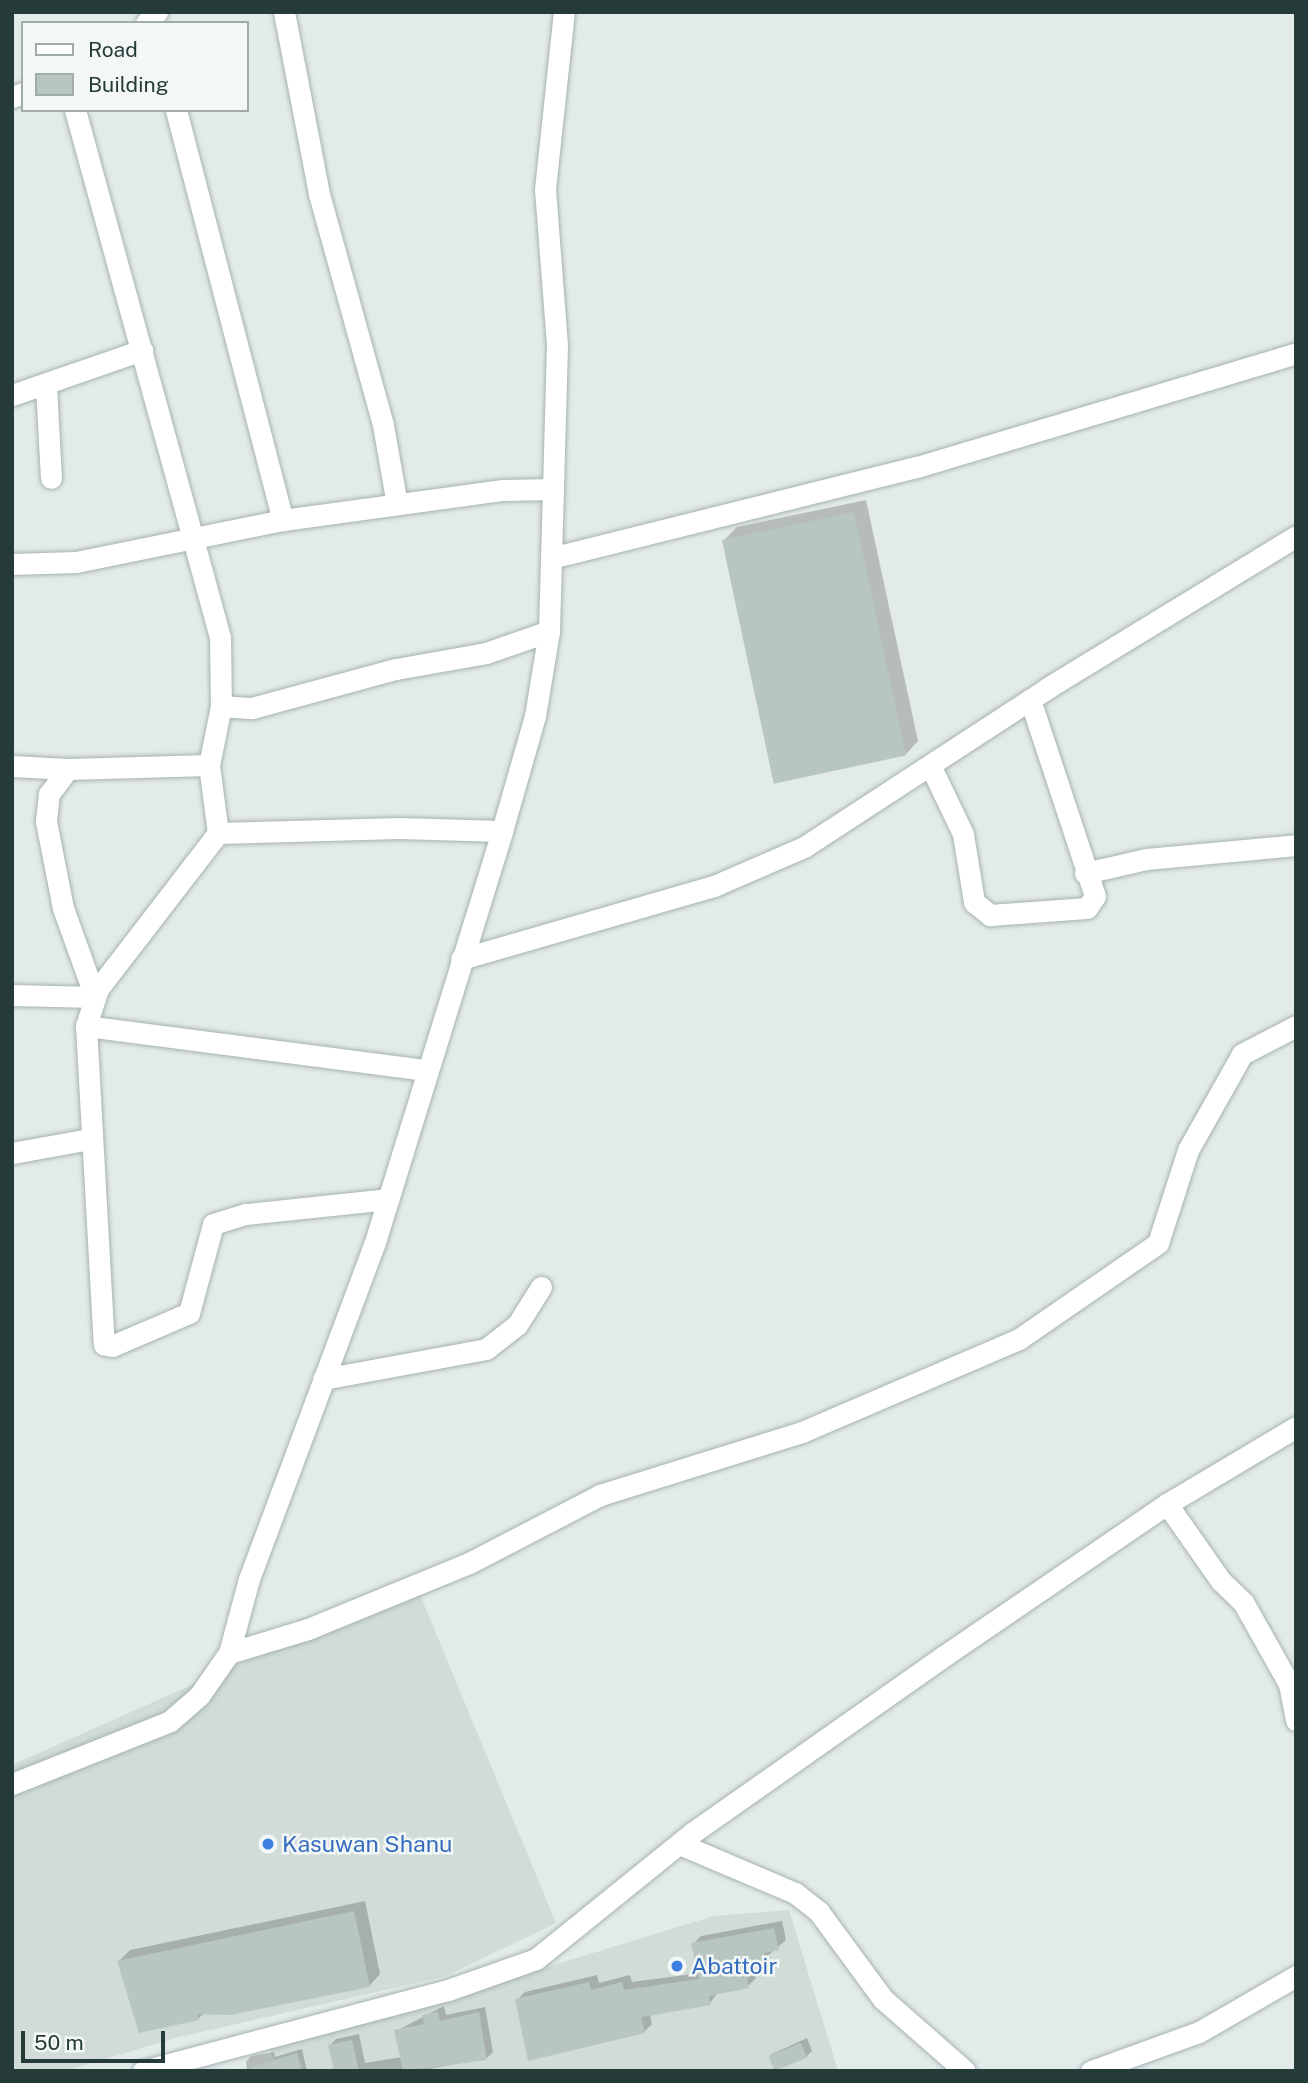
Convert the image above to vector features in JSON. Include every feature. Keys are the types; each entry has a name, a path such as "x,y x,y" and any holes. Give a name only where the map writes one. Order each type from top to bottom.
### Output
{"street":[{"path":"284,12 319,194 383,425 397,504"},
{"path":"12,1784 170,1721 199,1696 229,1653 249,1579 388,1199 535,716 549,631 557,345 545,189 564,12"},
{"path":"76,112 195,536 220,637 221,706 209,765 218,833 94,997 86,1026 101,1329 107,1346 188,1313 213,1224 246,1214 388,1199"},
{"path":"177,112 283,520"},
{"path":"12,395 46,386 142,350"},
{"path":"551,558 917,467 1296,353"},
{"path":"46,386 51,478"},
{"path":"12,564 76,562 283,520 503,490 553,489"},
{"path":"461,959 714,886 804,847 1030,699 1296,536"},
{"path":"221,706 252,708 396,669 486,653 549,631"},
{"path":"930,765 963,835 974,902 990,915 1087,908 1095,896 1030,699"},
{"path":"12,766 68,769 209,765"},
{"path":"68,769 49,794 46,821 63,908 94,997"},
{"path":"218,833 399,828 502,831"},
{"path":"1086,873 1146,859 1296,845"},
{"path":"12,995 94,997"},
{"path":"86,1026 426,1070"},
{"path":"229,1653 308,1629 460,1567 600,1496 802,1432 1018,1339 1158,1243 1188,1150 1242,1054 1296,1026"},
{"path":"12,1153 90,1139"},
{"path":"323,1379 486,1349 517,1325 541,1287"},
{"path":"143,2071 448,1990 536,1959 682,1845 692,1833 1167,1504 1296,1427"},
{"path":"1167,1504 1221,1581 1243,1602 1289,1684 1296,1720"},
{"path":"682,1845 795,1893 819,1912 883,1999 965,2071"},
{"path":"1091,2071 1199,2032 1296,1976"}],"shaded area":[{"name":"Kasuwan Shanu","path":"416,1585 556,1923 446,1976 175,2038 65,2071 12,2071 12,1765"},
{"name":"Abattoir","path":"789,1910 838,2071 279,2071 268,2047 328,2034 714,1916"}],"building":[{"path":"854,512 906,756 774,784 722,540"},
{"path":"354,1911 370,1987 230,2015 197,2014 199,2020 139,2033 117,1961"},
{"path":"774,1928 779,1950 764,1953 766,1960 744,1965 749,1988 709,1996 711,2005 641,2017 645,2033 528,2061 515,1999 589,1982 591,1990 622,1982 624,1990 699,1979 691,1943"},
{"path":"438,2012 440,2021 479,2012 487,2060 403,2071 394,2030 424,2024 422,2015"},
{"path":"352,2040 359,2071 334,2071 328,2045"},
{"path":"801,2043 807,2058 775,2071 769,2056"},
{"path":"297,2053 302,2071 251,2071 251,2067"}],"place":[{"name":"Kasuwan Shanu","path":"268,1844"},
{"name":"Abattoir","path":"677,1966"}]}
